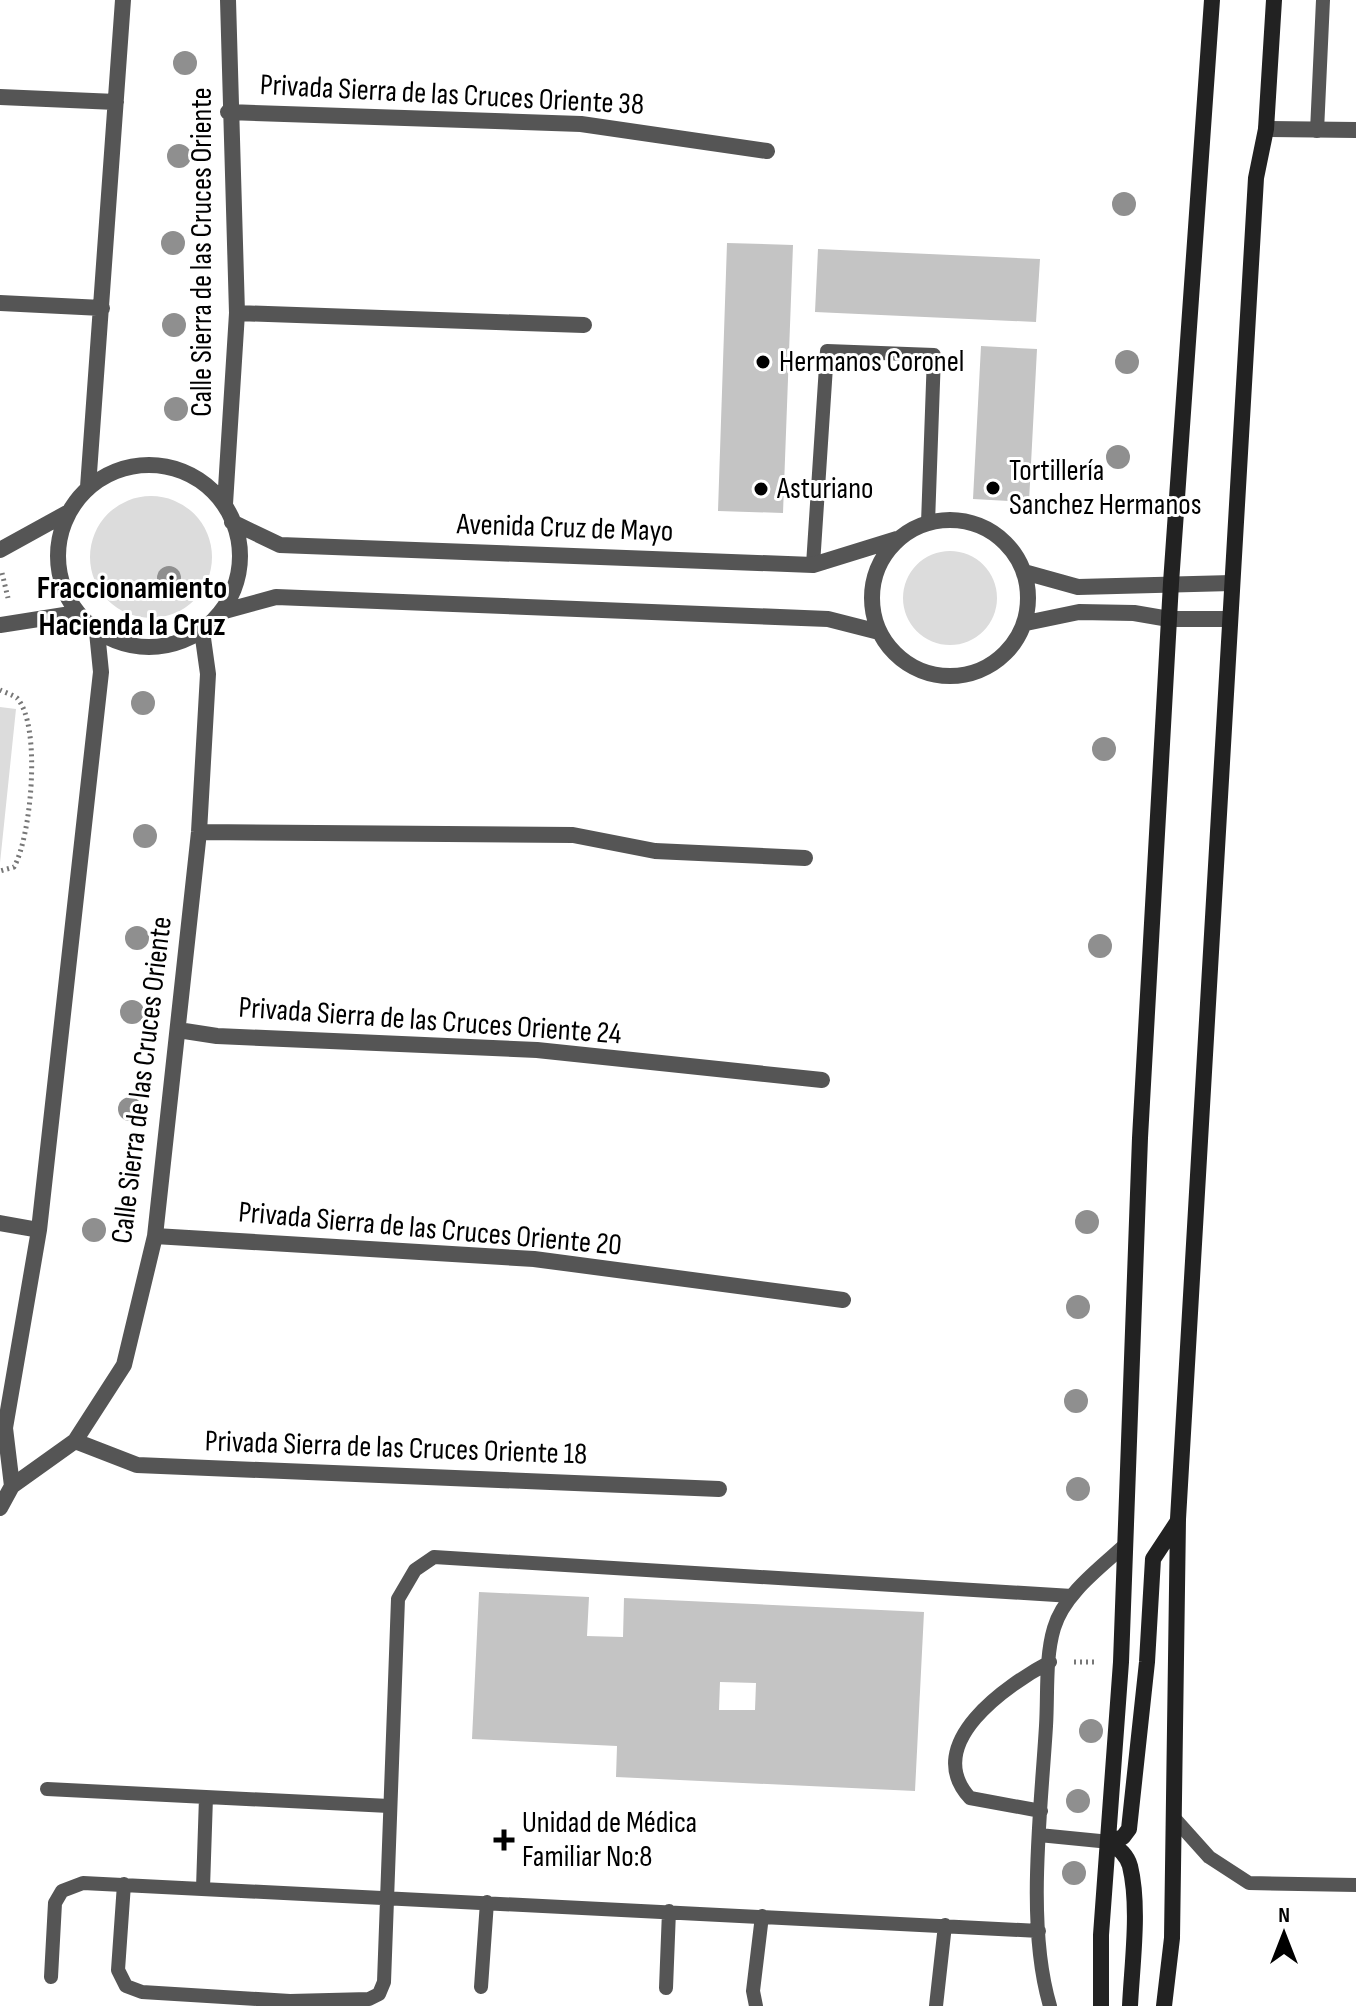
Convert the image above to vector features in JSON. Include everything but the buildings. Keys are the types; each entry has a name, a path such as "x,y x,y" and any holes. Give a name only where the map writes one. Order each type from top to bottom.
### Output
{"main road":[{"path":"1101,2006 1101,1935 1110,1842 1125,1545 1140,1138 1171,583 1212,0"},
{"path":"1164,2006 1172,1938 1178,1519 1256,178 1266,129 1274,0"},
{"path":"1110,1842 1123,1837 1129,1829 1147,1662 1153,1559 1178,1519"},
{"path":"1110,1842 1123,1852 1130,1865 1134,1938 1130,2006"}],"street":[{"path":"88,487 123,0"},
{"name":"Calle Sierra de las Cruces Oriente","path":"225,504 237,313 228,112 228,0"},
{"path":"0,97 116,102"},
{"name":"Privada Sierra de las Cruces Oriente 38","path":"228,112 581,124 767,151"},
{"path":"1266,129 1356,130"},
{"path":"0,303 102,308"},
{"path":"237,313 584,325"},
{"path":"0,550 67,513 88,487 118,469 148,464 178,469 204,483 225,504 239,539 238,578 221,612 202,631 177,644 149,648 122,644 97,632 77,613 61,582 57,547 67,513"},
{"path":"958,520 980,525 999,535 1020,560 1030,592 1026,623 1009,652 984,670 955,677 923,673 897,657 879,632 872,608 873,583 882,559 897,539 928,523 958,520"},
{"name":"Avenida Cruz de Mayo","path":"232,522 280,545 813,565 897,539"},
{"path":"1024,572 1078,587 1137,588 1171,583 1232,583"},
{"path":"221,612 276,597 828,619 879,632"},
{"path":"1026,623 1079,612 1134,613 1169,619 1230,619"},
{"path":"7,624 77,613"},
{"name":"Calle Sierra de las Cruces Oriente","path":"0,1508 12,1486 75,1441 124,1365 155,1236 199,832 208,674 202,631"},
{"path":"12,1486 5,1428 39,1230 101,672 97,632"},
{"path":"199,832 573,835 655,851 805,858"},
{"name":"Privada Sierra de las Cruces Oriente 24","path":"178,1030 217,1036 537,1050 822,1080"},
{"path":"0,1223 39,1230"},
{"name":"Privada Sierra de las Cruces Oriente 20","path":"155,1236 534,1259 843,1300"},
{"name":"Privada Sierra de las Cruces Oriente 18","path":"75,1441 137,1465 719,1489"}],"lane":[{"path":"1317,131 1323,0"},
{"path":"813,565 827,351 934,355 928,523"},
{"path":"1050,2006 1044,1987 1039,1931 1039,1835 1054,1627 1072,1596 1125,1545"},
{"path":"124,1884 118,1970 126,1986 142,1992 290,2001 369,1999 379,1994 384,1982 398,1599 415,1570 434,1557 1072,1596"},
{"path":"1041,1811 970,1798 956,1775 956,1759 962,1737 991,1700 1050,1662"},
{"path":"47,1789 389,1806"},
{"path":"203,1888 206,1797"},
{"path":"1174,1818 1209,1857 1249,1883 1356,1885"},
{"path":"1039,1835 1110,1842"},
{"path":"51,1977 55,1903 62,1891 83,1883 1039,1931"},
{"path":"481,1987 487,1902"},
{"path":"666,1988 669,1911"},
{"path":"756,2006 753,1991 762,1916"},
{"path":"936,2006 945,1925"}],"path":[{"path":"0,566 7,624"},
{"path":"0,690 16,698 28,725 31,780 24,848 14,867 0,871"}],"shaded area":[{"path":"151,496 174,501 194,514 207,534 212,557 207,580 194,600 174,613 151,618 128,613 108,600 95,580 90,557 95,534 108,514 128,501"},
{"path":"950,551 968,554 983,565 994,580 997,598 994,616 983,631 968,642 950,645 932,642 917,631 906,616 903,598 906,580 917,565 932,554"},
{"path":"0,707 16,709 0,863"}],"place":[{"name":"Hermanos Coronel","path":"763,362"},
{"name":"Tortillería Sanchez Hermanos","path":"993,488"},
{"name":"Asturiano","path":"761,489"},
{"name":"Unidad de Médica Familiar No:8","path":"504,1840"}],"district":[{"name":"Fraccionamiento Hacienda la Cruz","path":"132,606"}]}
